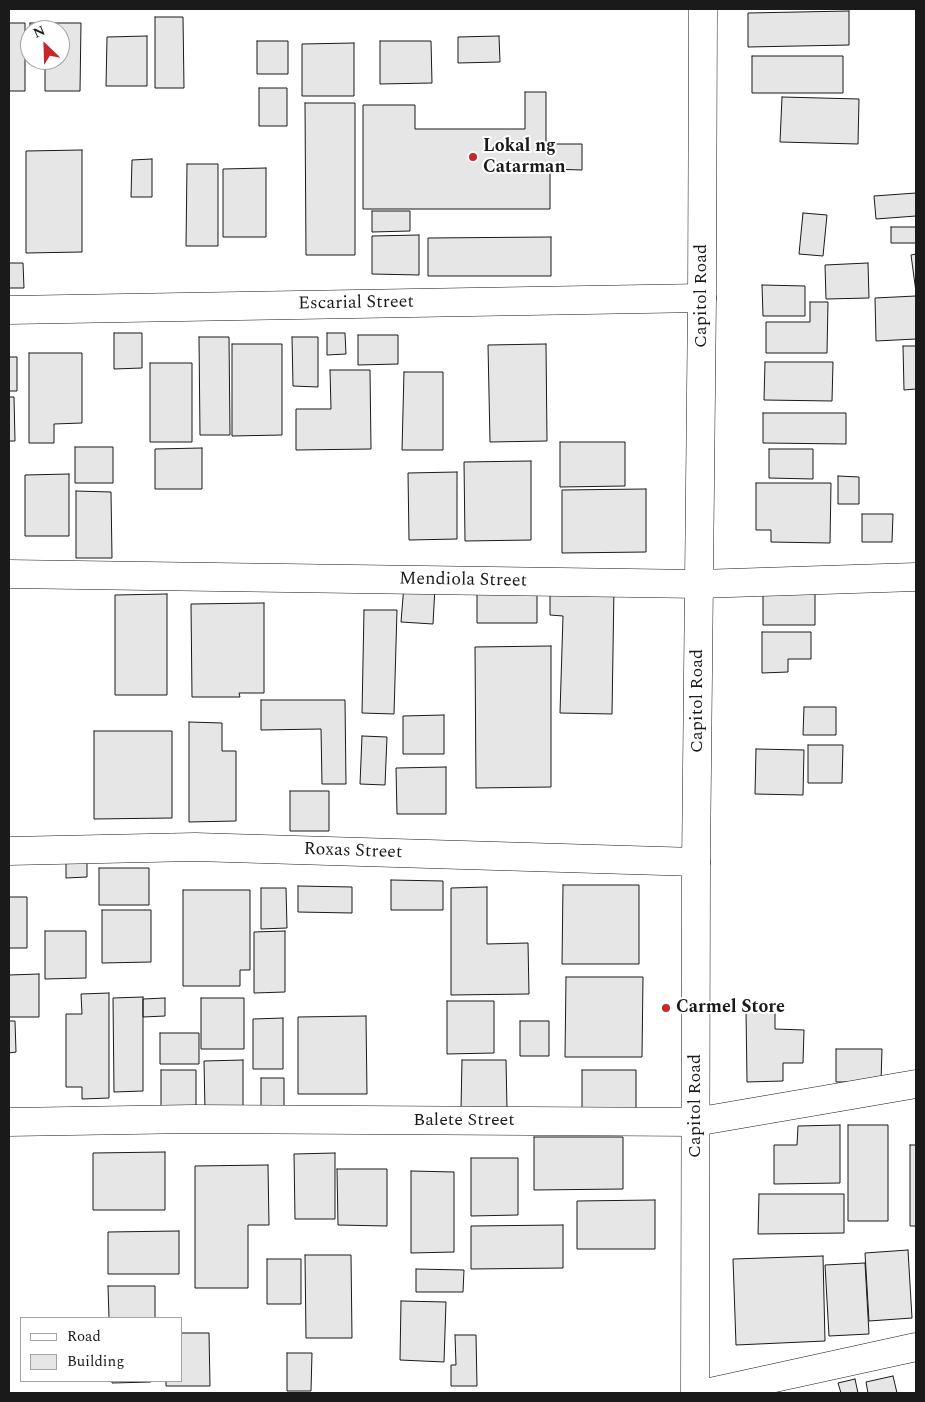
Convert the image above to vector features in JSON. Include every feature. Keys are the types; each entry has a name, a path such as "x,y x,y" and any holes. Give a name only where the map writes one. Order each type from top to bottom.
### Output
{"street":[{"name":"Capitol Road","path":"695,1393 696,862 703,9"},
{"name":"Escarial Street","path":"9,310 702,298"},
{"name":"Mendiola Street","path":"9,574 699,584 916,576"},
{"name":"Roxas Street","path":"9,851 195,847 696,862"},
{"name":"Balete Street","path":"9,1122 202,1119 695,1122 916,1084"},
{"path":"706,1393 916,1347"}],"building":[{"path":"849,11 849,45 748,47 748,13"},
{"path":"155,17 183,17 184,88 155,88"},
{"path":"9,23 20,23 20,70 25,70 25,91 9,91"},
{"path":"70,23 81,23 80,91 45,91 45,70 70,70"},
{"path":"147,36 147,86 106,86 107,37"},
{"path":"499,36 500,62 458,63 458,37"},
{"path":"257,41 288,41 288,74 257,74"},
{"path":"380,41 431,41 432,83 380,84"},
{"path":"354,43 354,96 302,96 302,44"},
{"path":"752,56 843,56 843,93 752,93"},
{"path":"259,88 287,88 287,126 259,126"},
{"name":"Lokal ng Catarman","path":"525,92 546,92 546,144 582,144 582,170 550,169 550,209 363,209 363,105 415,105 415,129 525,129"},
{"path":"782,97 859,99 858,144 780,142"},
{"path":"305,103 355,103 355,255 306,255"},
{"path":"82,150 82,252 26,253 26,151"},
{"path":"152,159 152,197 131,197 132,160"},
{"path":"187,164 218,164 218,246 186,246"},
{"path":"266,168 266,237 223,237 223,169"},
{"path":"916,193 916,216 876,219 874,196"},
{"path":"372,211 410,211 410,231 372,232"},
{"path":"803,213 827,215 823,256 799,254"},
{"path":"891,227 916,227 916,243 891,243"},
{"path":"419,235 419,275 372,274 372,236"},
{"path":"551,237 551,276 428,276 428,238"},
{"path":"916,254 916,292 911,255"},
{"path":"9,263 23,263 24,288 9,288"},
{"path":"868,263 869,298 826,299 825,265"},
{"path":"762,285 805,286 805,316 763,316"},
{"path":"916,296 916,339 876,341 875,298"},
{"path":"810,302 828,302 827,353 766,353 766,322 810,322"},
{"path":"114,333 142,333 142,368 114,369"},
{"path":"327,333 345,333 346,354 327,355"},
{"path":"358,335 398,335 398,364 358,365"},
{"path":"199,337 229,337 230,435 200,435"},
{"path":"292,337 318,337 318,387 293,386"},
{"path":"232,344 282,344 282,435 232,436"},
{"path":"546,344 547,441 490,442 488,345"},
{"path":"903,346 916,346 916,389 904,390"},
{"path":"29,353 82,353 82,423 54,424 54,443 29,443"},
{"path":"9,357 17,357 17,391 9,391"},
{"path":"765,362 833,362 832,401 764,400"},
{"path":"150,363 192,363 192,442 150,442"},
{"path":"330,370 370,370 371,449 296,450 296,409 331,409"},
{"path":"404,372 443,372 443,450 402,450"},
{"path":"9,397 14,397 15,441 9,441"},
{"path":"763,413 846,413 846,444 763,443"},
{"path":"560,442 625,442 625,486 560,487"},
{"path":"75,447 113,447 113,483 75,483"},
{"path":"202,448 202,489 155,489 155,449"},
{"path":"769,449 813,449 813,479 769,478"},
{"path":"531,461 531,540 465,541 464,462"},
{"path":"457,472 457,539 409,540 408,473"},
{"path":"69,474 69,536 25,536 25,475"},
{"path":"838,476 859,477 859,504 838,504"},
{"path":"756,483 831,483 830,543 771,542 771,530 756,530"},
{"path":"646,489 646,552 562,553 562,490"},
{"path":"76,491 111,492 112,558 76,558"},
{"path":"862,514 893,514 892,542 862,542"},
{"path":"404,585 435,587 433,624 401,622"},
{"path":"550,586 614,587 612,714 560,713 563,616 550,615"},
{"path":"763,588 815,588 815,625 763,625"},
{"path":"537,589 537,623 477,623 477,590"},
{"path":"167,594 167,695 115,695 115,595"},
{"path":"264,603 264,693 239,693 240,697 192,697 191,604"},
{"path":"364,610 397,610 394,714 362,713"},
{"path":"762,632 811,632 811,659 788,659 788,672 762,673"},
{"path":"551,646 551,787 476,788 475,647"},
{"path":"261,700 345,700 346,784 322,784 321,729 261,730"},
{"path":"804,707 836,707 836,735 803,735"},
{"path":"444,715 444,754 403,754 403,716"},
{"path":"189,722 222,723 222,751 236,751 236,821 189,822"},
{"path":"94,731 172,731 172,818 94,819"},
{"path":"362,736 387,737 385,785 360,784"},
{"path":"808,745 843,745 842,783 808,783"},
{"path":"756,749 804,750 803,795 755,794"},
{"path":"446,767 446,814 397,814 396,768"},
{"path":"290,791 329,791 329,831 290,831"},
{"path":"66,851 87,851 87,877 66,878"},
{"path":"99,868 149,868 149,905 99,905"},
{"path":"391,880 443,881 443,910 391,910"},
{"path":"563,885 639,885 639,964 562,964"},
{"path":"298,886 352,887 352,913 298,912"},
{"path":"487,887 487,944 528,943 529,994 451,995 451,888"},
{"path":"261,888 286,888 287,928 261,929"},
{"path":"183,890 250,890 250,970 240,970 240,986 183,986"},
{"path":"9,897 27,897 27,948 9,948"},
{"path":"102,910 151,910 151,962 102,963"},
{"path":"45,931 86,931 86,978 45,979"},
{"path":"285,931 285,992 254,993 254,932"},
{"path":"39,974 39,1017 9,1017 9,975"},
{"path":"566,977 643,977 642,1057 565,1057"},
{"path":"109,993 109,1098 82,1099 82,1087 66,1087 66,1014 82,1014 81,994"},
{"path":"143,997 143,1091 114,1092 113,998"},
{"path":"165,998 165,1016 143,1017 143,999"},
{"path":"201,998 244,998 244,1049 201,1049"},
{"path":"447,1001 494,1001 494,1053 447,1054"},
{"path":"746,1010 775,1010 775,1029 804,1030 803,1063 783,1063 783,1081 747,1082"},
{"path":"366,1016 367,1094 298,1094 298,1017"},
{"path":"283,1018 283,1069 253,1069 253,1019"},
{"path":"9,1021 15,1021 16,1052 9,1053"},
{"path":"520,1021 549,1021 549,1056 520,1056"},
{"path":"160,1033 199,1033 199,1064 160,1064"},
{"path":"836,1049 882,1049 881,1082 836,1082"},
{"path":"243,1060 243,1111 205,1111 204,1061"},
{"path":"462,1060 506,1060 507,1109 461,1109"},
{"path":"161,1070 196,1070 196,1107 161,1108"},
{"path":"582,1070 636,1070 636,1112 582,1113"},
{"path":"261,1078 284,1078 284,1107 261,1107"},
{"path":"840,1125 840,1183 774,1184 774,1145 797,1145 798,1126"},
{"path":"848,1125 888,1125 888,1221 848,1221"},
{"path":"534,1137 623,1137 623,1189 534,1190"},
{"path":"910,1145 916,1145 916,1226 910,1226"},
{"path":"165,1152 165,1210 93,1210 93,1153"},
{"path":"335,1153 335,1219 295,1219 294,1154"},
{"path":"471,1158 518,1158 518,1215 471,1216"},
{"path":"268,1165 269,1225 248,1225 248,1288 195,1288 195,1166"},
{"path":"337,1169 387,1169 387,1226 338,1225"},
{"path":"411,1171 454,1172 454,1252 411,1253"},
{"path":"759,1194 844,1194 844,1233 758,1234"},
{"path":"655,1200 655,1249 577,1249 577,1201"},
{"path":"563,1225 563,1268 471,1269 471,1226"},
{"path":"179,1231 179,1274 108,1274 108,1232"},
{"path":"908,1250 912,1318 869,1321 865,1253"},
{"path":"305,1255 351,1255 352,1338 306,1338"},
{"path":"823,1256 825,1341 736,1345 733,1259"},
{"path":"267,1259 301,1259 301,1304 267,1304"},
{"path":"865,1263 869,1334 829,1336 825,1265"},
{"path":"416,1269 464,1270 463,1292 416,1292"},
{"path":"108,1286 155,1286 155,1317 109,1317"},
{"path":"401,1301 446,1302 444,1362 400,1360"},
{"path":"182,1333 209,1333 210,1386 166,1386 166,1382 182,1382"},
{"path":"455,1335 476,1335 477,1386 451,1386 451,1365 456,1365"},
{"path":"287,1353 312,1353 311,1391 287,1391"},
{"path":"893,1376 897,1393 868,1393 866,1382"},
{"path":"855,1379 858,1393 841,1393 838,1383"},
{"path":"112,1382 151,1382 112,1383"}],"place":[{"name":"Lokal ng Catarman","path":"473,157"},
{"name":"Carmel Store","path":"666,1008"}]}
